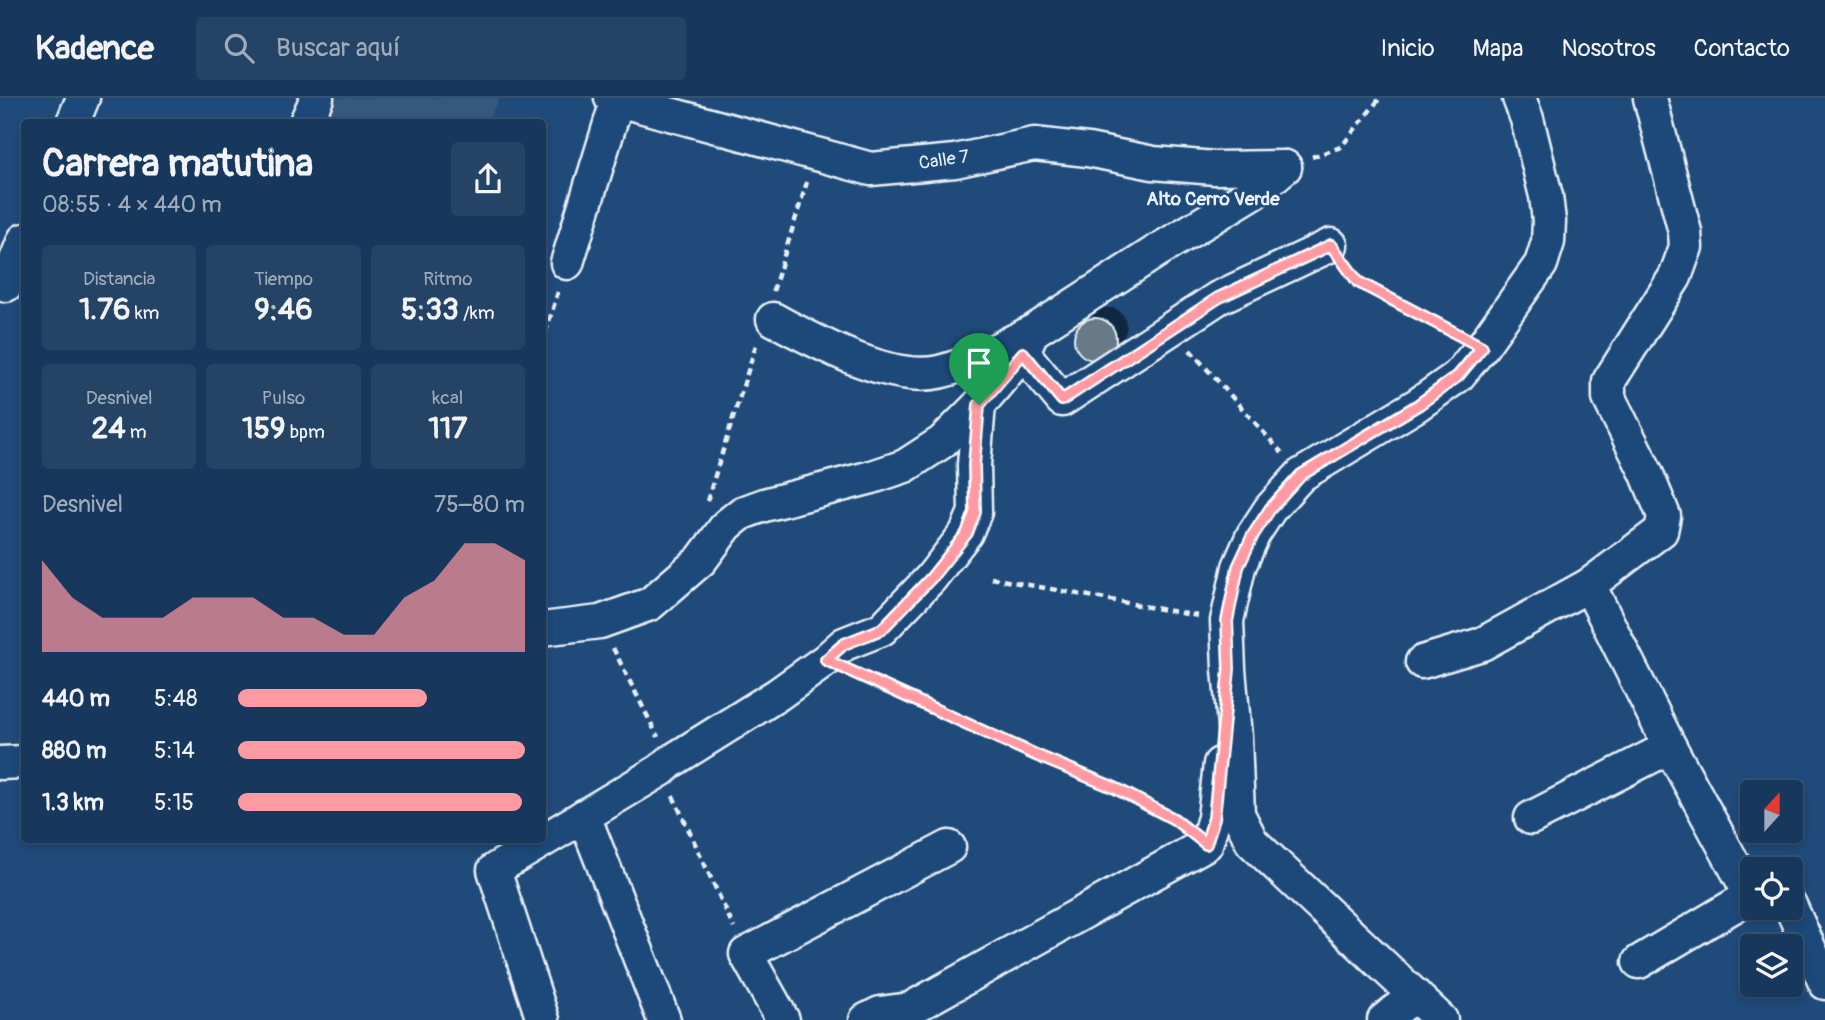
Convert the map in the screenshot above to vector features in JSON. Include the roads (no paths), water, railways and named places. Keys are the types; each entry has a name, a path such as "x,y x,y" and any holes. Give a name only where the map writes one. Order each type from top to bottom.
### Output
{"street":[{"path":"74,119 83,98"},
{"path":"307,119 317,98"},
{"path":"1441,1020 1252,842 1238,814 1227,621 1238,567 1253,535 1270,509 1301,475 1418,405 1458,376 1541,264 1548,242 1545,187 1519,98"},
{"path":"1422,662 1482,645 1589,585 1661,531 1664,516 1646,472 1609,398 1609,381 1675,277 1686,247 1685,232 1650,98"},
{"path":"567,263 616,99"},
{"name":"Calle 7","path":"616,99 870,169 954,161 1034,144 1088,150 1153,163 1215,168 1284,167 1259,189 1157,251 1027,342"},
{"path":"1027,342 1062,400 1218,298 1331,245"},
{"path":"6,285 21,248"},
{"path":"767,319 835,352 867,363 904,371 935,373 1027,342"},
{"path":"546,629 600,622 650,604 701,560 727,524 742,513 905,466 942,442 979,405 1027,342"},
{"path":"546,839 777,695 844,644 882,629 931,578 967,533 975,512 974,465 979,405"},
{"path":"1589,585 1670,747 1740,873"},
{"path":"866,1020 880,1013 912,1015 1206,844 1214,818 1229,669"},
{"path":"1531,818 1670,747"},
{"path":"0,763 21,762"},
{"path":"584,816 664,1020"},
{"path":"539,843 494,870 543,1020"},
{"path":"783,1020 746,954 949,847"},
{"path":"1639,961 1740,902"},
{"path":"1797,920 1825,983"},
{"path":"1384,1020 1415,995"}],"district":[{"name":"Alto Cerro Verde","path":"1213,199"}]}
